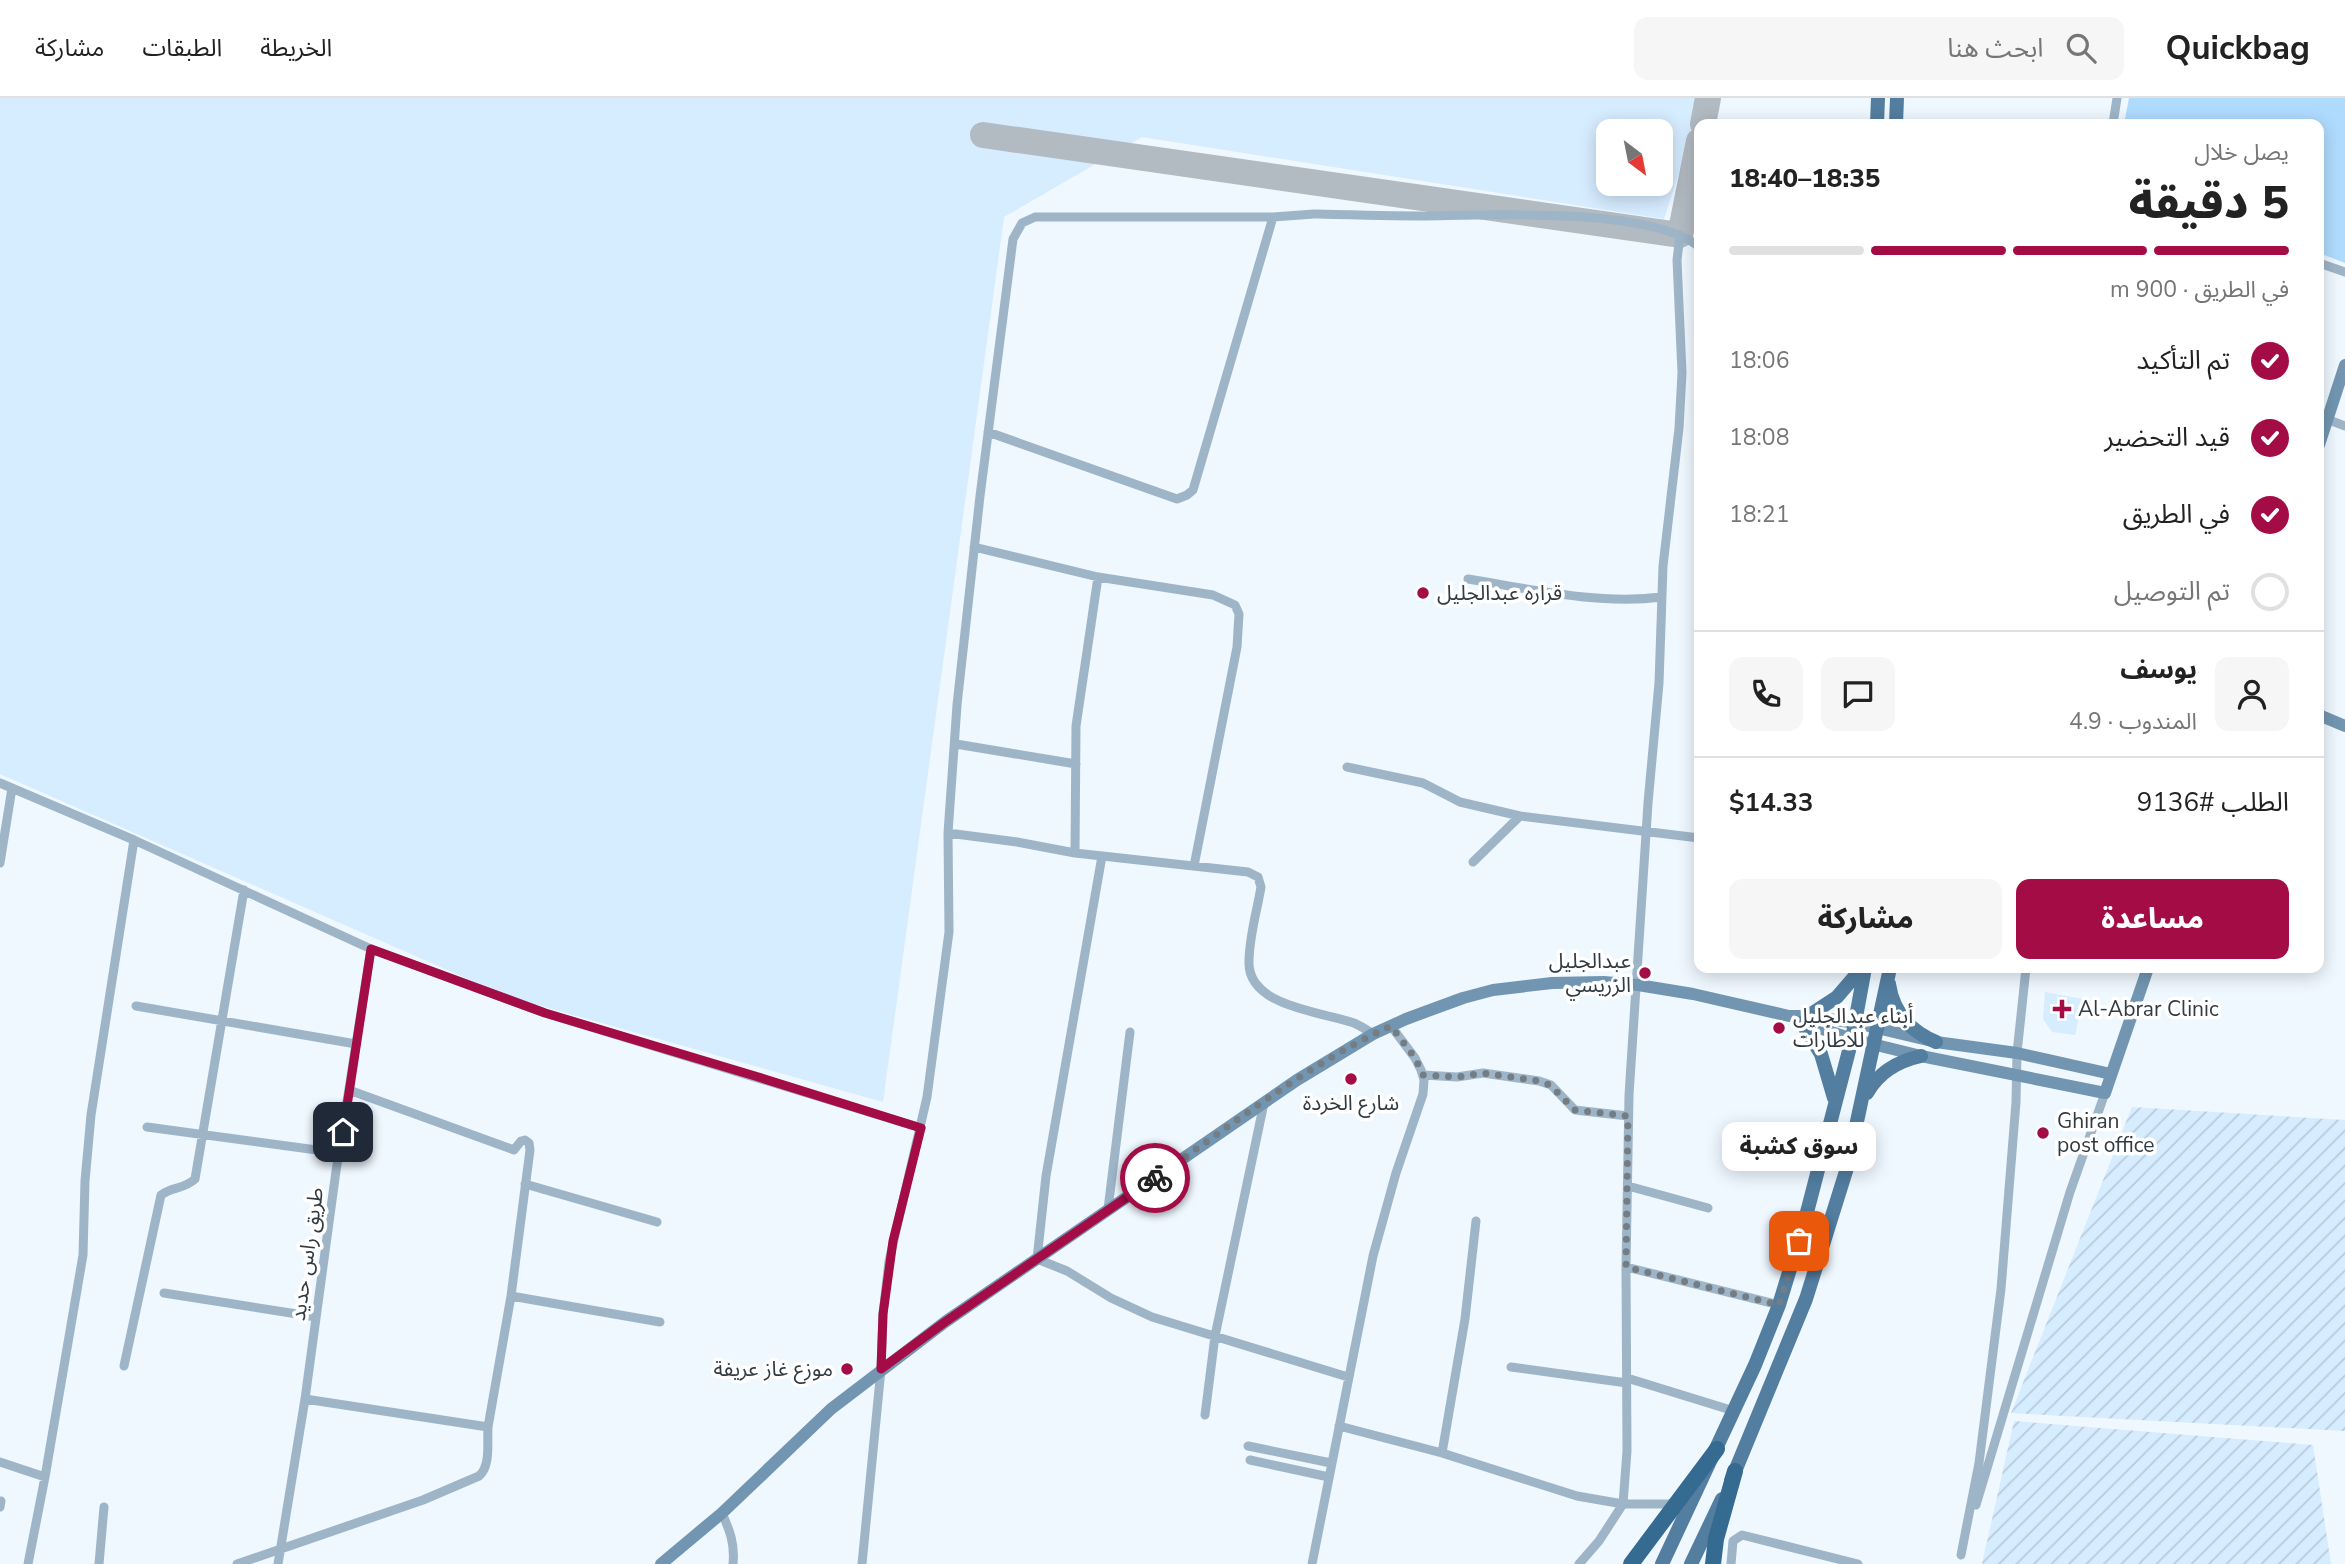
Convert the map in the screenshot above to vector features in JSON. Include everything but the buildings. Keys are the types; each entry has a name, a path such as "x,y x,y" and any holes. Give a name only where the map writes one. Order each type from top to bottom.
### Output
{"highway":[{"path":"1631,1564 1717,1449"},
{"path":"1713,1564 1716,1539 1735,1471"}],"main road":[{"path":"1877,119 1878,98"},
{"path":"1896,119 1897,98"},
{"path":"1835,1101 1821,1054 1800,1018 1837,997 1859,973"},
{"path":"1662,1564 1717,1449 1779,1305 1805,1220 1852,1039 1862,973"},
{"path":"1691,1564 1735,1471 1806,1299 1846,1168 1889,973"},
{"path":"1889,973 1892,999 1905,1021 1914,1030 1936,1042"},
{"path":"1862,1103 1879,1077 1891,1067 1921,1056"}],"street":[{"path":"2114,119 2117,98"},
{"path":"862,1564 881,1369 883,1314 893,1241 921,1128 935,1046 949,932 948,833 957,705 1013,239 1022,223 1035,217 1565,216 1649,226 1680,235 1694,244"},
{"path":"988,432 1177,499 1187,495 1193,490 1273,217"},
{"path":"1579,1564 1599,1541 1623,1504 1627,1451 1628,1116 1648,803 1659,683 1663,566 1679,428 1682,373 1678,260 1680,235"},
{"path":"2324,265 2345,272"},
{"path":"2324,416 2345,365"},
{"path":"2324,418 2345,426"},
{"path":"974,547 1098,577 1213,595 1236,605 1239,614 1237,647 1194,866"},
{"path":"1075,853 1076,726 1098,577"},
{"path":"1468,579 1580,596 1633,600 1662,597"},
{"path":"2324,717 2345,726"},
{"path":"956,744 1076,764"},
{"path":"1347,767 1423,783 1460,802 1520,816 1694,838"},
{"path":"0,783 134,840 371,949 545,1013 921,1128"},
{"path":"0,863 12,788"},
{"path":"1473,862 1520,816"},
{"path":"948,833 1075,853 1248,872 1258,877 1261,887 1249,961 1252,979 1260,990 1270,997 1303,1009 1358,1025 1373,1034"},
{"path":"28,1564 83,1255 85,1181 91,1115 134,840"},
{"path":"1037,1259 1046,1175 1102,856"},
{"path":"124,1366 161,1195 166,1191 188,1186 195,1178 244,890"},
{"name":"طريق راس حديد","path":"278,1564 371,949"},
{"path":"1960,1560 1979,1463 1998,1313 2016,1102 2015,1075 2025,973"},
{"path":"1960,1560 2070,1192 2146,973"},
{"path":"661,1564 722,1513 810,1427 881,1369 1264,1103 1373,1034 1433,1009 1493,990 1576,982 1638,985 1800,1018 1856,1023 1936,1042 2017,1053 2111,1074"},
{"path":"136,1006 356,1044"},
{"path":"1800,1018 1852,1039 1921,1056 2105,1093"},
{"path":"1311,1564 1373,1256 1396,1173 1423,1094 1423,1075 1415,1058 1391,1026"},
{"path":"1108,1209 1130,1032"},
{"path":"1423,1075 1457,1077 1483,1073 1539,1081 1550,1085 1575,1110 1628,1116"},
{"path":"237,1564 423,1500 479,1476 486,1465 488,1427 512,1296 530,1150 528,1143 521,1141 514,1150 349,1090"},
{"path":"1205,1415 1215,1336 1264,1103"},
{"path":"146,1127 340,1153"},
{"path":"525,1184 657,1222"},
{"path":"1628,1186 1708,1208"},
{"path":"1442,1453 1465,1319 1476,1221"},
{"path":"1037,1259 1067,1271 1111,1298 1152,1317 1348,1377"},
{"path":"1626,1267 1779,1305"},
{"path":"164,1293 316,1317"},
{"path":"512,1296 660,1322"},
{"path":"1511,1367 1627,1381 1734,1411"},
{"path":"305,1399 488,1427"},
{"path":"1339,1426 1442,1453 1577,1496 1623,1504 1678,1504"},
{"path":"1248,1446 1331,1463"},
{"path":"1250,1460 1329,1477"},
{"path":"0,1462 45,1477"},
{"path":"100,1564 104,1507"},
{"path":"722,1513 732,1533 733,1564"},
{"path":"1731,1564 1733,1541 1742,1535 1858,1564"}],"shaded area":[{"path":"0,98 1703,98 1694,119 1673,191 1673,119 1596,119 1596,196 1671,196 1664,219 1142,137 1004,217 883,1102 509,997 0,774"},
{"path":"2129,98 2345,98 2345,263 2324,255 2324,119 2125,119"},
{"name":"Al-Abrar Clinic","path":"2045,992 2083,999 2075,1035 2052,1032 2043,1019"},
{"path":"2132,1107 2345,1120 2345,1431 2011,1413"},
{"path":"2014,1421 2313,1445 2331,1564 1982,1564"}],"taxiway":[{"path":"1704,119 1708,98"},
{"path":"983,135 1680,235 1694,166"}],"way so far":[{"path":"1155,1178 1297,1080 1391,1026 1415,1058 1423,1075 1457,1077 1483,1073 1539,1081 1550,1085 1571,1108 1579,1112 1628,1116 1626,1267 1779,1305 1799,1241"}],"place":[{"name":"قراره عبدالجليل","path":"1423,593"},
{"name":"عبدالجليل الزريسي","path":"1645,973"},
{"name":"Al-Abrar Clinic","path":"2062,1009"},
{"name":"أبناء عبدالجليل للاطارات","path":"1779,1028"},
{"name":"شارع الخردة","path":"1351,1079"},
{"name":"Ghiran post office","path":"2043,1133"},
{"name":"سوق كشبة","path":"1799,1241"},
{"name":"موزع غاز عريفة","path":"847,1369"}],"route":[{"path":"343,1132 371,949 545,1013 921,1128 893,1241 883,1314 881,1369 1155,1178"}]}
